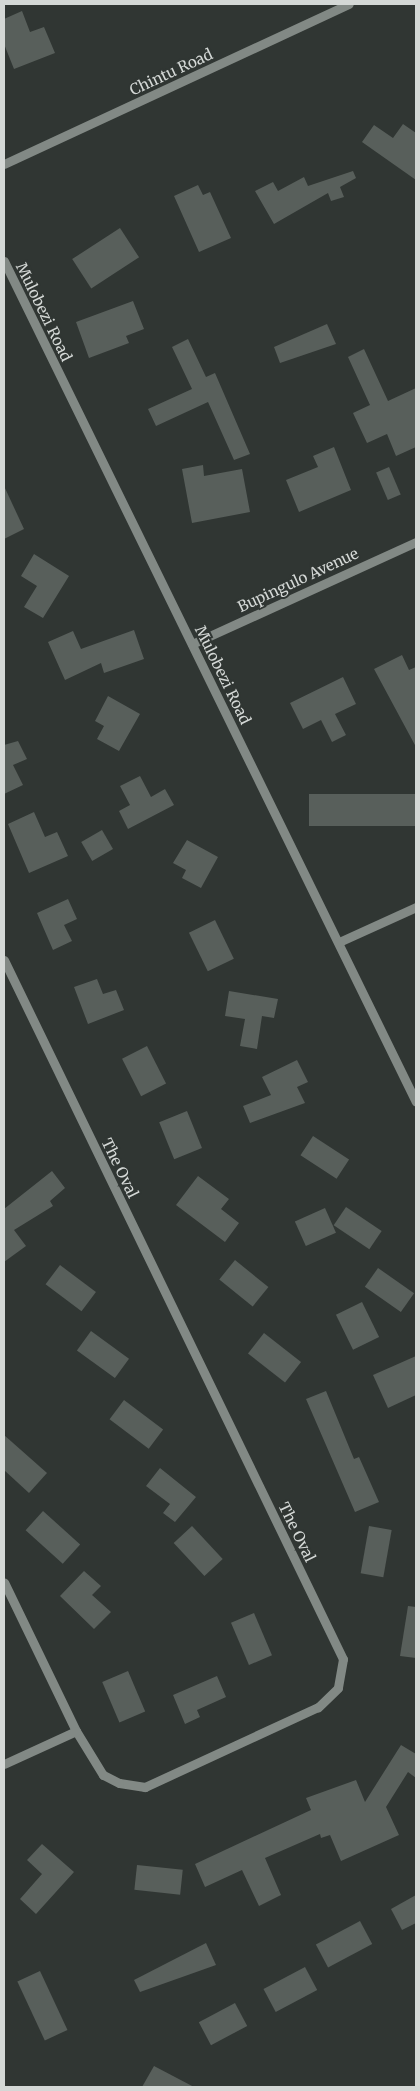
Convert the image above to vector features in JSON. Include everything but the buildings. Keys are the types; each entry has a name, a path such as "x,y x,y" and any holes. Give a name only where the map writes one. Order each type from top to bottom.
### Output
{"street":[{"name":"Chintu Road","path":"4,164 349,4"},
{"name":"Mulobezi Road","path":"4,261 416,1102"},
{"name":"Bupingulo Avenue","path":"192,644 416,542"},
{"path":"339,942 416,908"},
{"name":"The Oval","path":"4,960 343,1659 338,1688 318,1707 145,1787 118,1784 103,1775 76,1731 4,1582"},
{"path":"4,1764 76,1731"}]}
